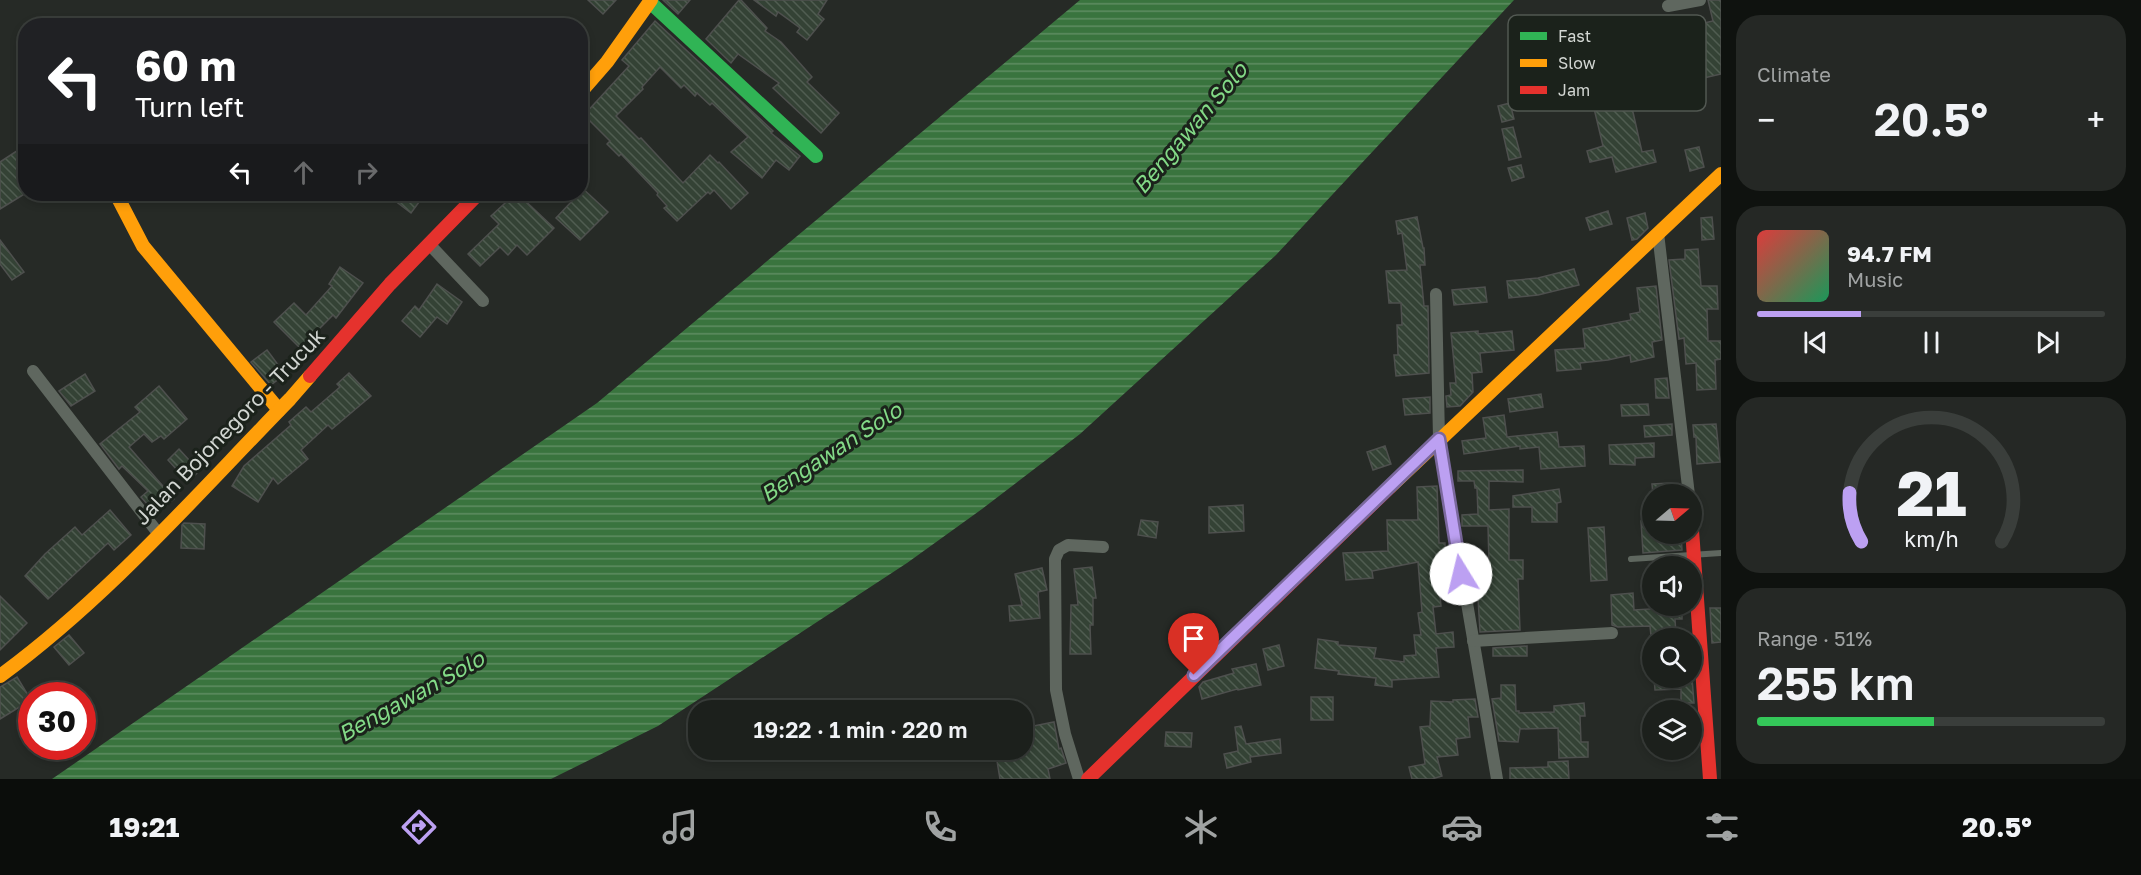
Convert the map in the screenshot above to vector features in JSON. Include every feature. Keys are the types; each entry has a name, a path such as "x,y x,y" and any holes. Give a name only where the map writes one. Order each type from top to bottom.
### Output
{"street":[{"path":"1668,6 1700,0"},
{"path":"588,84 607,62 650,1 816,156"},
{"path":"1088,779 1439,439 1721,174"},
{"path":"120,201 143,246 279,410"},
{"name":"Jalan Bojonegoro - Trucuk","path":"0,676 100,594 279,410 390,284 471,201"},
{"path":"1658,233 1688,484"},
{"path":"429,244 483,301"},
{"path":"1436,294 1439,439 1497,779"},
{"path":"33,371 158,533"},
{"path":"1693,544 1710,779"},
{"path":"1079,779 1065,734 1056,690 1055,559 1059,550 1068,545 1103,547"},
{"path":"1473,641 1611,633"}],"lane":[{"path":"1631,559 1721,553"}],"water":[{"name":"Bengawan Solo","path":"1080,0 1514,0 1276,255 1080,434 907,563 698,700 688,700 688,706 658,726 551,779 52,779 80,760 96,760 96,749 597,403"}],"building":[{"path":"588,0 616,0 603,14"},
{"path":"663,0 690,0 678,14"},
{"path":"739,0 767,28 765,31 781,42 797,60 812,77 807,82 839,113 821,133 773,88 779,83 738,54 731,63 706,39"},
{"path":"754,0 827,0 818,14 824,19 807,40 797,32 800,28 778,12 776,16"},
{"path":"1708,0 1721,0 1721,74 1706,77 1706,23 1713,21"},
{"path":"655,21 773,131 771,133 800,156 789,170 776,160 762,178 731,152 748,137 712,103 710,105 697,93 695,96 684,85 681,88 660,67 642,87 643,89 616,116 639,139 641,138 683,183 710,155 748,193 731,209 714,190 710,194 708,192 677,221 664,208 667,206 657,195 658,193 621,154 619,156 607,144 610,141 588,119 588,111 629,66 622,60"},
{"path":"1508,104 1508,111 1512,111 1514,119 1502,122 1498,106"},
{"path":"1595,111 1633,111 1642,152 1653,150 1656,162 1616,172 1612,157 1590,162 1587,151 1603,146"},
{"path":"1513,127 1521,157 1509,160 1502,129"},
{"path":"1699,147 1704,167 1690,171 1685,150"},
{"path":"18,150 18,198 0,209 0,162"},
{"path":"1521,165 1524,177 1512,181 1508,168"},
{"path":"588,193 608,212 580,240 556,218 572,201 588,201"},
{"path":"395,201 420,201 411,213"},
{"path":"507,201 525,201 554,228 527,255 517,245 508,255 500,247 480,266 468,254 499,224 491,216"},
{"path":"1608,211 1612,224 1590,230 1586,218"},
{"path":"1645,213 1648,228 1637,239 1632,240 1627,218"},
{"path":"1417,217 1424,248 1425,265 1420,265 1424,306 1428,306 1429,373 1396,376 1394,355 1398,355 1397,325 1402,325 1401,303 1389,303 1386,271 1407,270 1402,233 1398,234 1396,221"},
{"path":"1712,217 1714,239 1702,240 1701,218"},
{"path":"0,240 24,272 12,280 0,264"},
{"path":"1698,249 1701,286 1717,286 1718,309 1707,309 1708,341 1721,341 1721,359 1715,360 1716,389 1697,390 1696,363 1686,364 1684,338 1679,339 1669,260 1685,259 1685,250"},
{"path":"340,267 363,283 336,318 333,315 300,348 274,322 294,303 306,315 332,286 329,284"},
{"path":"1574,269 1579,285 1538,295 1509,298 1507,281 1538,278"},
{"path":"437,284 462,302 447,324 437,317 420,337 402,321 415,306 419,310"},
{"path":"1656,286 1662,340 1652,342 1654,357 1631,362 1630,355 1580,363 1581,369 1557,371 1555,350 1585,348 1583,329 1631,320 1630,314 1640,312 1637,288"},
{"path":"1485,287 1487,302 1454,305 1452,290"},
{"path":"1478,331 1478,334 1512,331 1514,350 1480,353 1482,372 1472,373 1473,392 1460,406 1447,407 1446,396 1451,395 1450,383 1456,383 1451,333"},
{"path":"267,350 285,374 271,385 251,362"},
{"path":"349,373 371,396 332,429 328,425 301,450 308,459 278,484 273,478 258,502 232,486 244,466 291,425 289,422 306,407 311,412 340,387 337,384"},
{"path":"85,374 95,391 71,406 59,391"},
{"path":"1667,378 1669,398 1656,398 1655,379"},
{"path":"159,386 187,419 164,439 161,436 152,442 144,434 129,447 174,499 156,514 141,497 148,491 122,466 119,469 100,444 140,412 135,407"},
{"path":"1541,394 1543,407 1510,412 1508,399"},
{"path":"1430,397 1430,413 1405,415 1403,399"},
{"path":"1648,404 1649,415 1622,416 1621,405"},
{"path":"1504,415 1507,437 1557,432 1559,447 1584,446 1585,466 1541,469 1539,447 1520,449 1520,446 1464,454 1462,441 1486,438 1483,418"},
{"path":"1672,424 1672,435 1645,437 1644,426"},
{"path":"1716,424 1720,462 1697,464 1693,425"},
{"path":"1654,443 1654,457 1635,458 1635,465 1610,464 1609,445"},
{"path":"1385,446 1391,464 1373,470 1367,452"},
{"path":"179,449 199,471 188,482 168,460"},
{"path":"1523,470 1523,482 1489,481 1489,510 1509,509 1509,560 1523,560 1523,579 1518,579 1520,630 1480,632 1477,581 1473,581 1473,565 1489,565 1488,526 1462,526 1462,515 1478,514 1477,488 1475,488 1474,481 1458,481 1458,471"},
{"path":"1437,486 1439,543 1445,543 1446,557 1440,557 1443,585 1439,585 1441,606 1433,607 1436,634 1453,632 1454,647 1436,648 1439,677 1392,680 1392,687 1375,685 1376,678 1338,674 1339,671 1315,668 1318,639 1338,642 1338,645 1376,648 1374,658 1404,662 1404,656 1416,655 1414,635 1421,635 1418,613 1422,612 1418,562 1372,571 1373,578 1346,580 1343,553 1388,551 1387,520 1418,520 1417,487"},
{"path":"1559,489 1561,502 1557,503 1557,522 1532,522 1532,507 1513,507 1513,496"},
{"path":"1243,505 1244,531 1209,533 1209,507"},
{"path":"110,510 131,535 114,550 108,543 48,599 25,576 75,527 82,535"},
{"path":"1141,520 1158,522 1156,538 1138,535"},
{"path":"184,523 205,524 204,549 181,548"},
{"path":"1604,527 1607,580 1591,581 1588,528"},
{"path":"1642,544 1682,544 1682,550 1643,553"},
{"path":"1092,567 1096,598 1093,598 1093,625 1090,625 1091,654 1070,654 1071,605 1078,605 1074,569"},
{"path":"1042,568 1047,590 1038,592 1040,618 1010,621 1009,606 1022,605 1015,574"},
{"path":"1633,593 1634,610 1642,610 1642,616 1682,616 1682,619 1675,619 1676,628 1612,625 1611,595"},
{"path":"0,596 27,623 0,650"},
{"path":"1710,608 1721,608 1721,642 1712,643"},
{"path":"69,635 84,653 69,665 54,647"},
{"path":"1279,645 1284,666 1268,670 1263,649"},
{"path":"1527,646 1527,656 1493,656 1493,648"},
{"path":"1256,664 1261,685 1202,699 1199,687 1203,682 1234,673 1232,669"},
{"path":"17,677 20,682 18,682 18,708 0,719 0,687"},
{"path":"1501,685 1515,685 1516,711 1519,713 1554,712 1554,706 1584,703 1585,716 1580,716 1581,742 1588,742 1588,757 1559,758 1558,728 1520,729 1518,742 1499,741 1492,699 1501,698"},
{"path":"1655,688 1693,688 1694,700 1681,700 1681,689 1655,690"},
{"path":"1311,697 1333,697 1333,720 1311,720"},
{"path":"1475,699 1478,717 1468,717 1470,737 1456,739 1458,755 1437,757 1442,776 1432,779 1412,779 1409,767 1425,764 1420,727 1430,726 1431,701 1453,702 1453,700"},
{"path":"1054,722 1059,749 1061,748 1066,763 1048,769 1050,779 1000,779 997,760 1033,760 1033,726"},
{"path":"1241,726 1246,744 1280,739 1281,753 1250,757 1251,762 1227,768 1224,754 1238,751 1235,727"},
{"path":"1166,732 1192,733 1191,747 1165,746"},
{"path":"1568,761 1569,779 1510,779 1510,768 1548,767 1548,762"}],"traffic: fast":[{"path":"650,2 816,156"}],"traffic: slow":[{"path":"588,84 607,62 651,0"},
{"path":"1390,487 1721,174"},
{"path":"120,201 143,246 279,410"},
{"path":"0,676 78,613 115,579 186,508 310,376"}],"traffic: jam":[{"path":"310,376 390,284 471,201"},
{"path":"1088,779 1390,487"},
{"path":"1693,544 1710,779"}],"route":[{"path":"1194,675 1439,439 1461,574"}]}
